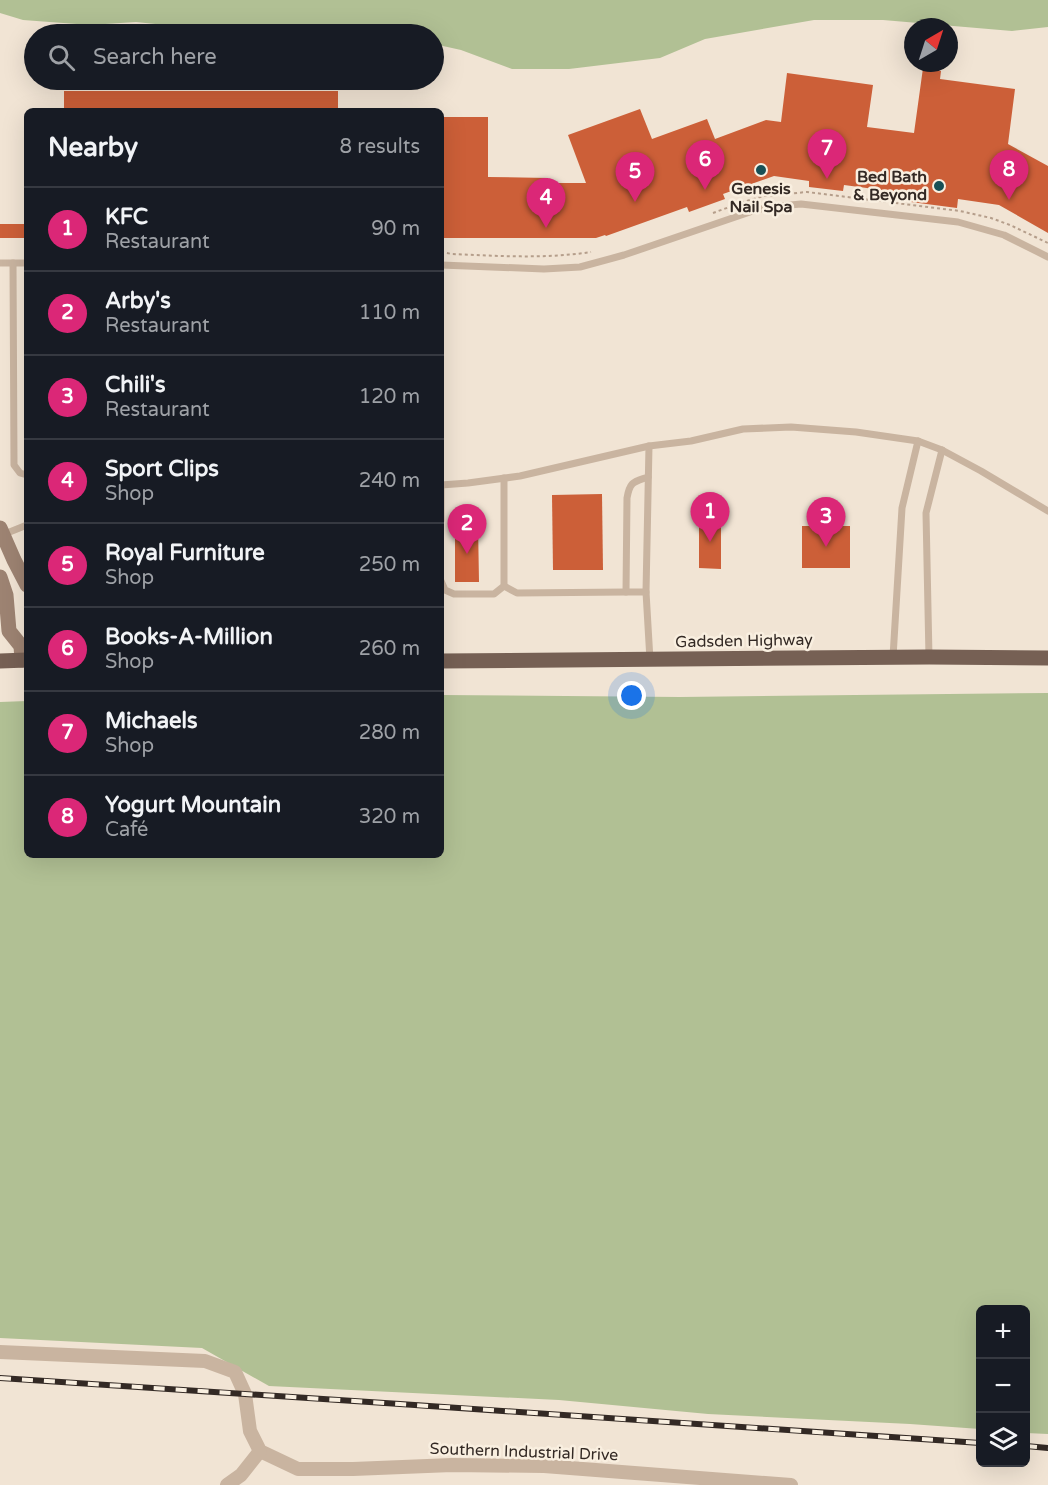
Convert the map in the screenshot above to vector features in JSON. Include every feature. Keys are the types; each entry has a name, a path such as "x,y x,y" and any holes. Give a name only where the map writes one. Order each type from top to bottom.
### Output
{"main road":[{"path":"0,661 24,652"},
{"name":"Gadsden Highway","path":"444,661 1048,658"}],"street":[{"path":"1,531 24,579"},
{"path":"0,577 6,596 9,631 24,652"},
{"path":"0,1352 205,1361 235,1372 245,1394 250,1431 260,1451 241,1475 227,1485"},
{"name":"Southern Industrial Drive","path":"260,1451 298,1468 544,1466 791,1485"}],"lane":[{"path":"444,265 544,269 580,267 624,255 750,212 768,207 801,204 958,222 1004,235 1048,257"},
{"path":"0,263 24,263"},
{"path":"13,263 14,465 24,474"},
{"path":"444,484 520,476 649,446 691,441 743,429 791,427 856,432 918,441 942,450 981,471 1048,511"},
{"path":"893,657 902,508 918,441"},
{"path":"649,446 646,592 650,660"},
{"path":"929,657 926,513 942,450"},
{"path":"626,592 629,486 648,477"},
{"path":"504,478 504,586"},
{"path":"1,531 24,526"},
{"path":"504,586 517,593 646,592"},
{"path":"444,588 454,594 494,594 504,586"}],"green space":[{"path":"0,0 1048,0 1048,27 1012,31 958,26 958,18 904,18 904,22 814,20 705,39 660,58 569,69 512,69 461,50 444,46 444,24 155,24 136,22 77,24 23,20 0,13"},
{"path":"1048,693 1048,1434 1030,1433 1030,1305 976,1305 976,1429 708,1414 559,1400 269,1386 202,1348 0,1338 0,702 24,701 24,858 444,858 444,695 680,697"}],"building":[{"path":"922,72 941,72 940,79 1015,89 1008,144 1048,166 1048,233 999,205 958,199 957,208 911,202 912,194 844,185 843,191 809,187 809,181 774,176 723,194 725,199 689,212 687,207 596,238 444,238 444,117 488,117 488,177 548,178 548,183 586,183 568,135 640,109 652,139 707,119 715,139 766,120 781,122 787,73 873,85 867,127 914,133"},
{"path":"64,91 338,91 338,108 64,108"},
{"path":"0,224 24,224 24,238 0,238"},
{"path":"602,494 603,570 553,570 552,495"},
{"path":"699,516 721,516 721,569 699,568"},
{"path":"461,524 478,524 479,582 455,582 455,533 461,533"},
{"path":"802,526 850,526 850,568 802,568"}],"railway":[{"path":"0,1378 976,1443"},
{"path":"1030,1446 1048,1448"}],"place":[{"name":"Genesis Nail Spa","path":"761,170"},
{"name":"Michaels","path":"827,179"},
{"name":"Bed Bath & Beyond","path":"939,186"},
{"name":"Books-A-Million","path":"705,190"},
{"name":"Yogurt Mountain","path":"1009,200"},
{"name":"Royal Furniture","path":"635,202"},
{"name":"Sport Clips","path":"546,228"},
{"name":"KFC","path":"710,542"},
{"name":"Chili's","path":"826,547"},
{"name":"Arby's","path":"467,554"}]}
